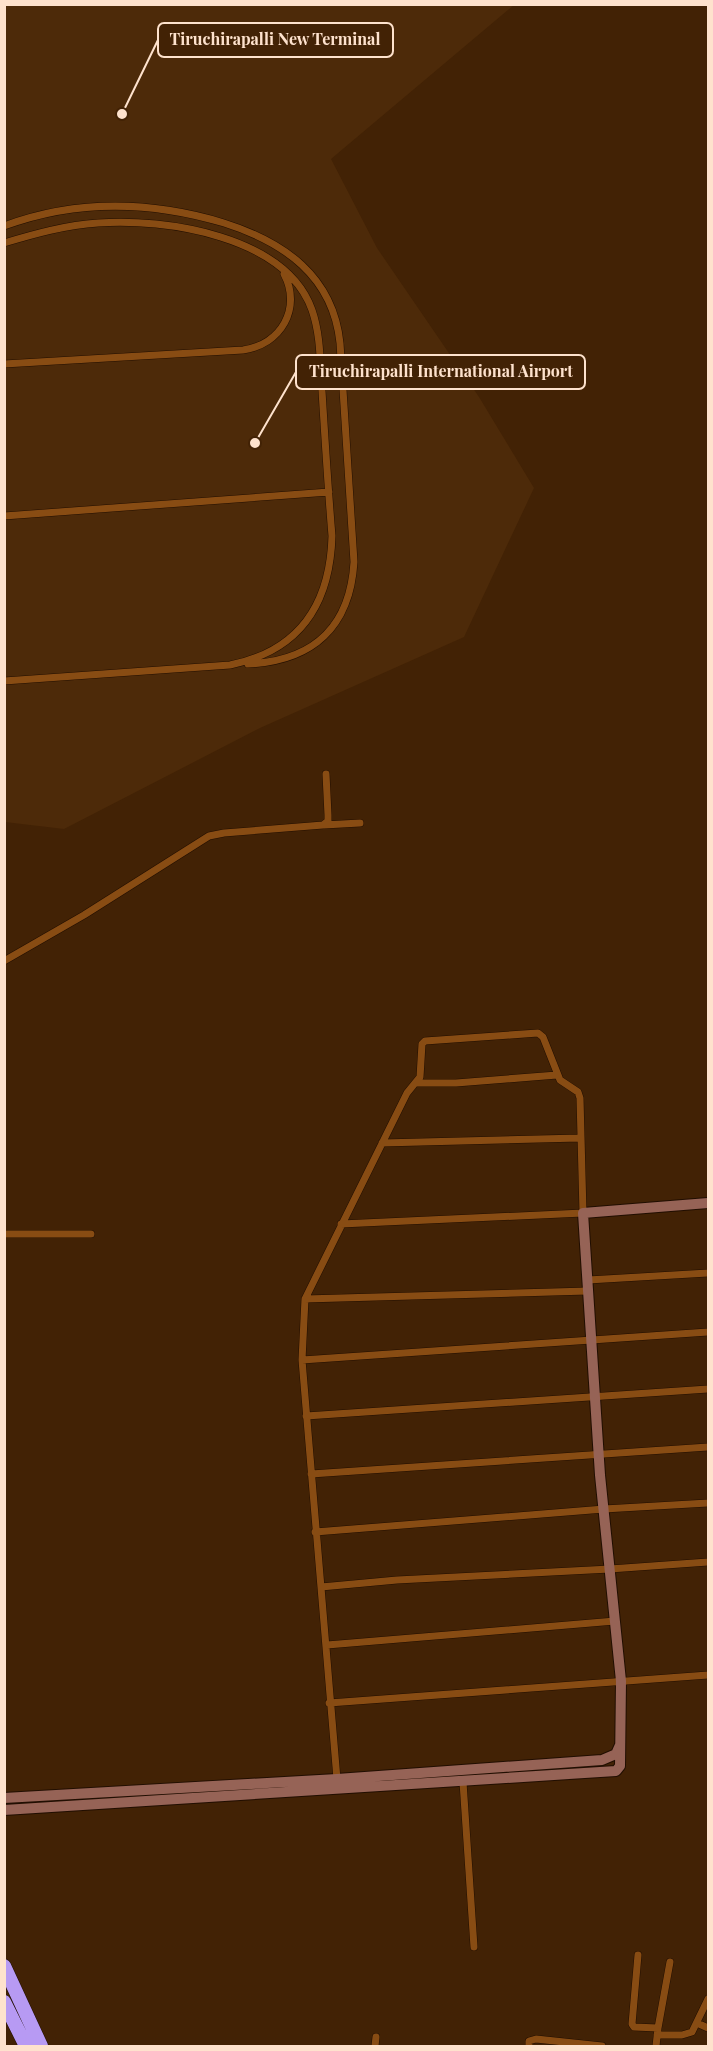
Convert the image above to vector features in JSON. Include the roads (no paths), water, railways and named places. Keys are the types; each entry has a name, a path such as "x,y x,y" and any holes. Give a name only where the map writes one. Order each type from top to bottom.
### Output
{"highway":[{"path":"4,1966 35,2046"},
{"path":"4,2002 35,2046"}],"street":[{"path":"4,226 49,212 83,208 119,205 162,208 249,231 288,252 305,268 320,286 331,305 338,328 354,562 350,591 339,619 329,632 314,644 285,658 268,663 4,681"},
{"path":"4,243 32,235 95,223 157,224 200,231 260,253 295,280 305,293 317,331 329,492 331,556 327,578 306,622 282,645 252,660 230,665"},
{"path":"4,364 243,350 260,346 274,337 289,315 290,290 281,269"},
{"path":"4,516 329,492"},
{"path":"323,825 328,821 326,774"},
{"path":"4,961 84,915 209,836 360,823"},
{"path":"4,1798 457,1783 610,1773 616,1771 620,1766 621,1682 599,1454 583,1214 578,1092 560,1080 543,1037 538,1033 425,1041 422,1044 420,1077 407,1093 305,1299 302,1360 337,1779"},
{"path":"416,1083 456,1083 557,1075"},
{"path":"382,1143 580,1138"},
{"path":"341,1224 583,1214 708,1203"},
{"path":"4,1234 91,1234"},
{"path":"305,1299 588,1285 708,1273"},
{"path":"302,1360 708,1332"},
{"path":"306,1416 708,1389"},
{"path":"311,1474 708,1447"},
{"path":"315,1532 708,1503"},
{"path":"321,1587 397,1580 708,1562"},
{"path":"327,1645 615,1621"},
{"path":"329,1703 708,1675"},
{"path":"4,1810 337,1779 602,1760 616,1754 621,1743"},
{"path":"451,1771 457,1783 474,1947"},
{"path":"638,1955 632,2024 634,2027 657,2032 687,2034 692,2032 708,1999"},
{"path":"656,2046 670,1962"},
{"path":"697,2023 708,2028"},
{"path":"375,2046 376,2037"},
{"path":"529,2046 529,2042 536,2039 602,2046"}],"place":[{"name":"Tiruchirapalli New Terminal","path":"122,114"},
{"name":"Tiruchirapalli International Airport","path":"255,443"}]}
